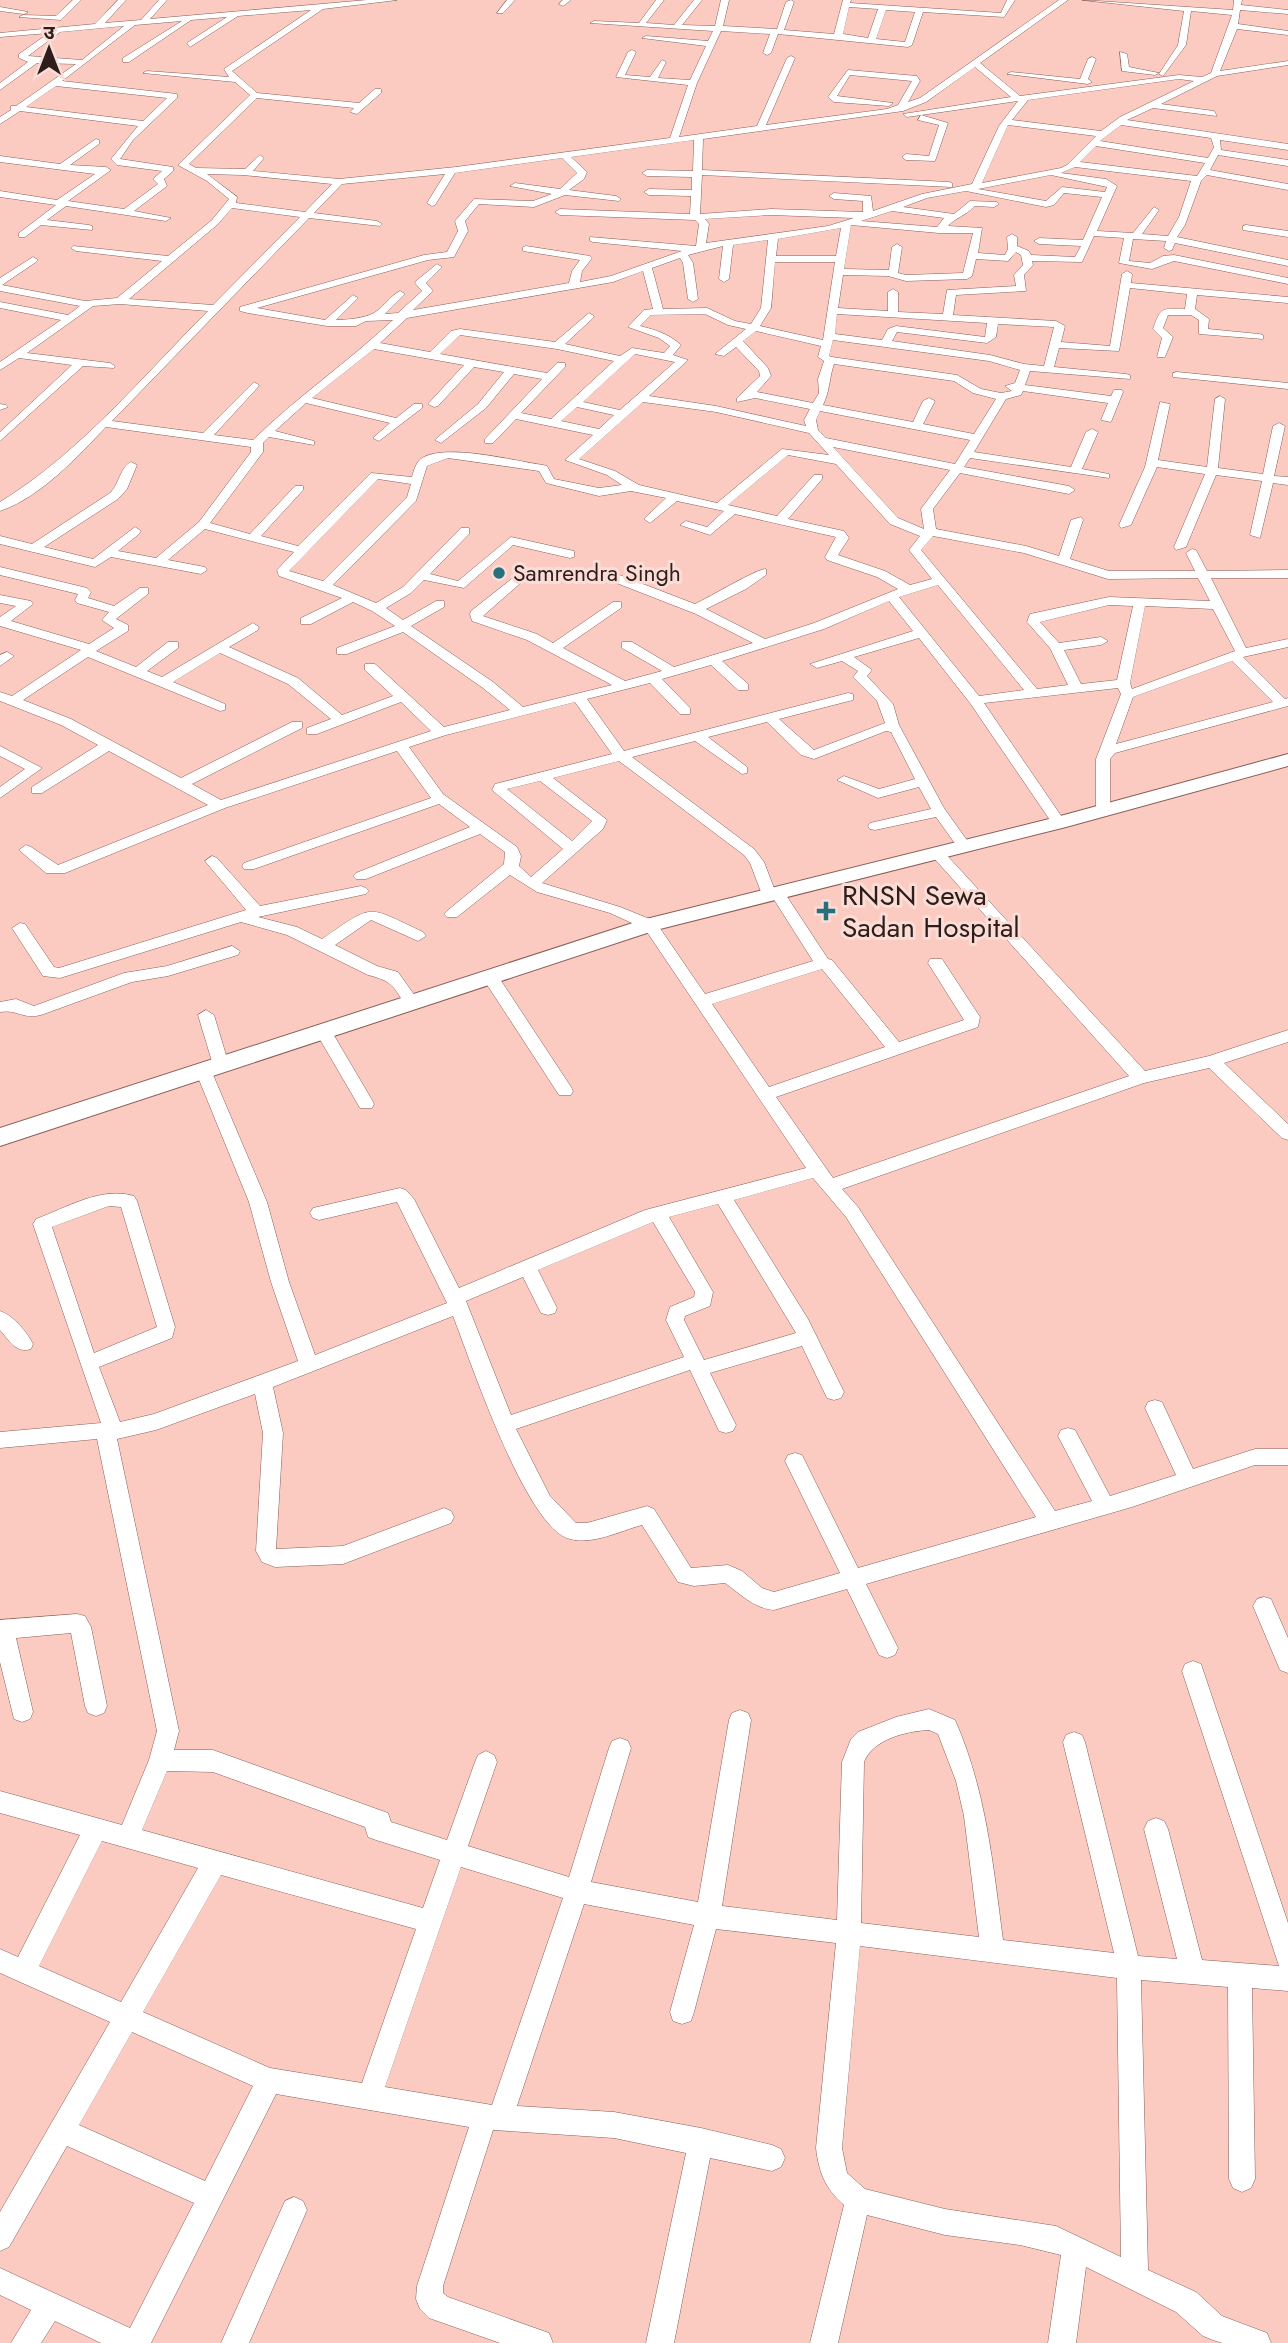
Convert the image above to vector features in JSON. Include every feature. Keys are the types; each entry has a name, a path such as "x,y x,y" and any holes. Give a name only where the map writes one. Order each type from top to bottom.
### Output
{"main road":[{"path":"0,1137 650,925 1059,823 1288,760"}],"street":[{"path":"11,34 23,15 23,0"},
{"path":"3,5 23,15 58,18 78,0"},
{"path":"97,27 122,0"},
{"path":"144,23 163,0"},
{"path":"190,45 238,14 245,0"},
{"path":"269,12 274,0"},
{"path":"0,35 393,0"},
{"path":"500,11 511,0"},
{"path":"641,25 660,0"},
{"path":"676,27 698,0"},
{"path":"673,141 692,83 718,28 725,0"},
{"path":"963,13 968,0"},
{"path":"836,36 839,34 846,3 1005,15 1011,0"},
{"path":"897,112 923,100 1064,0"},
{"path":"1086,0 1188,9 1237,7 1286,12 1284,0"},
{"path":"767,53 790,2"},
{"path":"323,5 229,69 227,73 255,95 357,109 378,91"},
{"path":"871,40 883,7"},
{"path":"1215,74 1234,26 1237,7"},
{"path":"201,18 208,9"},
{"path":"594,23 778,31 909,44 920,9"},
{"path":"1163,74 1182,45 1188,9"},
{"path":"126,60 191,19"},
{"path":"0,121 132,24"},
{"path":"1234,26 1288,33"},
{"path":"58,30 22,57 32,60 83,62"},
{"path":"646,38 710,44"},
{"path":"632,52 620,77 692,83"},
{"path":"1123,54 1125,69 1203,80"},
{"path":"760,129 791,58"},
{"path":"1083,81 1092,59"},
{"path":"0,87 33,63 32,60"},
{"path":"653,80 662,62"},
{"path":"978,63 991,63"},
{"path":"978,63 1021,98"},
{"path":"0,285 90,304 120,301 244,309 327,323 356,323 364,318 401,316 623,277 692,250 848,224 942,192 1063,170 1111,128 1215,74 1288,65"},
{"path":"897,112 915,79 848,72 832,97 837,100 943,122 925,183"},
{"path":"1036,96 1029,87 1008,72 1117,85"},
{"path":"147,73 234,80"},
{"path":"194,171 246,172 339,182 1180,77"},
{"path":"116,90 131,80"},
{"path":"54,83 174,96 145,124 115,159 117,162"},
{"path":"0,93 12,94"},
{"path":"24,95 36,96"},
{"path":"183,166 255,95"},
{"path":"321,102 329,95"},
{"path":"869,203 950,217 961,215 973,203 974,188 1006,122 1021,98"},
{"path":"1153,105 1214,114"},
{"path":"0,108 20,108 145,124"},
{"path":"118,113 153,116"},
{"path":"1006,122 1111,128 1288,163"},
{"path":"694,299 688,263 704,224 695,214 699,137"},
{"path":"62,167 96,142"},
{"path":"1093,143 1215,148 1288,147"},
{"path":"1154,211 1133,235 1124,263 1155,265 1166,258 1171,239 1188,212 1189,194 1215,148"},
{"path":"244,309 427,257 450,255 463,231 460,221 477,201 534,204 562,193 582,173 564,155"},
{"path":"906,157 932,159"},
{"path":"246,172 260,158"},
{"path":"0,159 103,172"},
{"path":"22,235 117,162 169,168 183,166 210,179 233,197 230,205 215,222 120,301"},
{"path":"1073,164 1288,187"},
{"path":"850,178 853,166"},
{"path":"125,212 164,184 159,178 169,168"},
{"path":"432,204 452,170"},
{"path":"647,173 850,178 942,192"},
{"path":"1027,258 1077,260 1112,186 1109,183 1044,173"},
{"path":"697,175 762,185"},
{"path":"1006,180 1040,187"},
{"path":"0,507 31,488 69,458 339,182"},
{"path":"808,187 925,183 974,188 1046,204 1051,203 1062,190"},
{"path":"515,186 616,199"},
{"path":"1051,188 1108,195"},
{"path":"649,192 696,193"},
{"path":"0,194 166,218"},
{"path":"834,196 869,198 870,215"},
{"path":"973,203 1001,205"},
{"path":"230,205 377,224"},
{"path":"560,212 700,218 771,212 870,215"},
{"path":"942,229 950,217"},
{"path":"757,219 759,239"},
{"path":"38,222 89,228"},
{"path":"839,272 893,274 906,278 965,277 968,275 979,230 848,224"},
{"path":"848,224 828,340 822,355 830,360 1019,387 1116,396 1107,420"},
{"path":"1246,228 1288,234"},
{"path":"1039,241 1133,235 1171,239 1282,263 1288,240"},
{"path":"720,354 754,328 767,303 774,237"},
{"path":"973,256 1008,258 1013,249 1012,237"},
{"path":"593,239 692,250"},
{"path":"724,279 728,243"},
{"path":"893,274 897,247"},
{"path":"76,248 169,259"},
{"path":"526,249 587,258 577,271 574,286"},
{"path":"948,316 951,292 1022,289 1019,275 1028,265 1027,258 1024,252 1013,249"},
{"path":"771,260 841,258"},
{"path":"1166,258 1288,281"},
{"path":"0,285 33,260"},
{"path":"256,444 304,399 347,368 428,291 420,283 437,267"},
{"path":"648,267 659,311"},
{"path":"1110,375 1126,279 1192,291 1288,300"},
{"path":"1191,312 1192,291"},
{"path":"893,292 893,314"},
{"path":"377,316 400,294"},
{"path":"327,323 353,298"},
{"path":"1,365 90,304"},
{"path":"0,305 69,318"},
{"path":"667,356 676,345 663,335 633,327 644,314 659,311 707,311 726,321 754,328 828,340 885,344 996,359 1026,368 1028,366 1126,377"},
{"path":"833,311 1056,324 1060,326 1049,368"},
{"path":"1161,355 1168,337 1158,329 1164,312 1191,312 1204,318 1204,332 1259,337"},
{"path":"557,346 589,316"},
{"path":"885,344 896,329 987,340 991,337 993,319"},
{"path":"432,356 457,332 557,346 622,360"},
{"path":"737,341 766,376 746,398"},
{"path":"371,345 549,377"},
{"path":"1055,345 1114,350"},
{"path":"553,424 634,351 683,360 571,460 611,472 635,487 840,534 843,538 831,557 884,575 909,590"},
{"path":"18,355 110,366"},
{"path":"830,360 822,379 824,393 810,420 813,431 894,521 929,533 1026,550 1108,575 1288,574"},
{"path":"0,438 80,363"},
{"path":"434,404 471,363"},
{"path":"489,441 561,365"},
{"path":"957,378 977,391 1003,397 1015,394 1026,368"},
{"path":"441,440 482,406 511,370"},
{"path":"1177,375 1288,386"},
{"path":"206,437 254,385"},
{"path":"716,409 754,395 818,405 978,438"},
{"path":"1003,397 958,468 928,509 929,533 915,550 1033,692"},
{"path":"641,398 716,409 813,431"},
{"path":"304,399 398,422"},
{"path":"1105,754 1110,750 1285,703 1238,654 1219,605 1186,550 1212,471 1220,399"},
{"path":"917,425 929,401"},
{"path":"575,403 622,414"},
{"path":"1125,525 1152,463 1164,404"},
{"path":"379,438 418,406"},
{"path":"513,415 601,433"},
{"path":"103,423 256,444"},
{"path":"1256,536 1279,426"},
{"path":"1075,471 1092,432"},
{"path":"267,433 310,443"},
{"path":"822,441 1069,490"},
{"path":"158,562 202,525 257,453 256,444"},
{"path":"686,525 710,531 727,508 786,451 840,461"},
{"path":"325,586 412,498 424,462 433,456 448,454 543,468 550,481 596,492 635,487"},
{"path":"967,454 1105,476"},
{"path":"1152,463 1288,481"},
{"path":"33,549 114,496 121,489 131,465"},
{"path":"416,481 374,475 282,572 325,586 377,608 488,685 519,710"},
{"path":"780,520 818,477"},
{"path":"252,539 299,488"},
{"path":"650,519 676,496"},
{"path":"1063,561 1077,520"},
{"path":"202,525 300,551"},
{"path":"0,540 95,563 111,553 135,531"},
{"path":"377,608 402,593 465,531"},
{"path":"421,576 460,584 511,541 570,554"},
{"path":"111,553 201,570"},
{"path":"0,571 83,591 85,592 81,600 117,610"},
{"path":"696,608 742,586 761,572"},
{"path":"605,574 696,608 765,644"},
{"path":"517,580 476,616 555,648 624,686"},
{"path":"26,850 55,872 220,805 400,745 519,710 624,686 713,660 819,626 891,595 939,582"},
{"path":"0,712 9,699 122,629 122,626 108,620 117,610 144,591"},
{"path":"891,595 975,700 1059,823"},
{"path":"306,621 354,597"},
{"path":"0,599 27,604 1,622"},
{"path":"1076,687 1056,647 1034,622 1035,617 1109,601 1219,605"},
{"path":"1103,811 1102,759 1125,689 1140,602"},
{"path":"342,651 403,627 440,604"},
{"path":"555,648 617,604"},
{"path":"1,622 89,651 219,707"},
{"path":"163,682 253,627"},
{"path":"817,664 921,633"},
{"path":"1056,647 1101,641"},
{"path":"975,700 1076,687 1125,689 1238,654 1288,643"},
{"path":"137,672 173,645"},
{"path":"627,645 673,672"},
{"path":"219,648 293,681 340,720"},
{"path":"844,656 865,670 860,678 887,702 892,726"},
{"path":"713,660 743,687"},
{"path":"370,667 441,732"},
{"path":"653,678 685,710"},
{"path":"312,731 402,696"},
{"path":"578,697 620,755 749,852 772,893 823,964"},
{"path":"572,849 499,790 502,785 848,697"},
{"path":"9,699 66,722 220,805"},
{"path":"769,717 806,752 814,755 892,726 939,812 964,846"},
{"path":"181,784 297,725"},
{"path":"697,736 742,770"},
{"path":"37,790 108,745"},
{"path":"400,745 441,799 483,827 512,850 514,856 511,866 452,914"},
{"path":"0,750 35,768 0,794"},
{"path":"533,883 598,826 600,820 541,775"},
{"path":"844,780 878,794 923,781"},
{"path":"249,866 441,799"},
{"path":"875,826 939,812"},
{"path":"20,928 53,974 249,914 361,884 483,827"},
{"path":"937,853 1141,1078"},
{"path":"212,861 249,914 292,931 374,971 384,970 395,975 412,1003"},
{"path":"511,866 513,872 564,897 614,910 650,925 817,1171 852,1212 1050,1521"},
{"path":"323,946 368,915 374,915 418,936"},
{"path":"146,945 164,972"},
{"path":"0,1007 16,1004 26,1010 35,1011 130,977 164,972 232,951"},
{"path":"766,1094 974,1021 936,963"},
{"path":"702,1001 823,964 829,966 896,1050"},
{"path":"490,977 565,1091"},
{"path":"206,1015 212,1068 258,1202 280,1282 309,1365"},
{"path":"323,1031 366,1104"},
{"path":"830,1186 1141,1078 1212,1061 1288,1036"},
{"path":"1212,1061 1288,1134"},
{"path":"0,1440 110,1432 156,1422 309,1365 456,1302 527,1266 657,1213 817,1171"},
{"path":"318,1213 400,1195 405,1199 456,1302 512,1444 543,1502 571,1531 587,1532 647,1515 685,1576 728,1574 761,1600 775,1601 1105,1505 1255,1457 1288,1457"},
{"path":"723,1195 808,1337 834,1392"},
{"path":"88,1363 165,1333 166,1326 128,1201 108,1199 42,1224 110,1432 164,1750 128,1837"},
{"path":"657,1213 704,1292 703,1301 675,1315 726,1425"},
{"path":"527,1266 548,1308"},
{"path":"0,1318 24,1343"},
{"path":"505,1425 697,1365 808,1337"},
{"path":"262,1383 272,1433 266,1551 269,1556 275,1559 343,1555 444,1517"},
{"path":"1155,1408 1188,1479"},
{"path":"1069,1436 1105,1505"},
{"path":"795,1461 887,1648"},
{"path":"1264,1606 1285,1650"},
{"path":"22,1712 2,1630 77,1623 96,1706"},
{"path":"1194,1671 1288,1959"},
{"path":"993,1951 975,1815 967,1781 947,1727 934,1718 866,1739 855,1753 849,1934 829,2148 831,2168 838,2182 858,2200 945,2222 1039,2235 1075,2248 1186,2302 1213,2326 1257,2343"},
{"path":"682,2012 708,1916 740,1720"},
{"path":"1074,1742 1129,1968 1135,2278"},
{"path":"539,2343 439,2308 430,2299 430,2286 578,1891 620,1748"},
{"path":"164,1750 214,1761 455,1853 578,1891 708,1916 849,1934 1129,1968 1288,1979"},
{"path":"369,2098 486,1762"},
{"path":"0,1802 432,1922"},
{"path":"23,1972 96,1829"},
{"path":"1156,1829 1193,1972"},
{"path":"0,2238 215,1862"},
{"path":"0,1961 269,2080 493,2118 594,2122 701,2141 772,2158"},
{"path":"1240,1975 1242,2179"},
{"path":"137,2343 269,2080"},
{"path":"62,2131 211,2197"},
{"path":"660,2343 701,2141"},
{"path":"824,2343 858,2200"},
{"path":"235,2343 294,2210"},
{"path":"1062,2343 1075,2248"},
{"path":"0,2281 131,2343"},
{"path":"25,2343 50,2305"}],"place":[{"name":"Samrendra Singh","path":"499,573"},
{"name":"RNSN Sewa Sadan Hospital","path":"826,911"}]}
